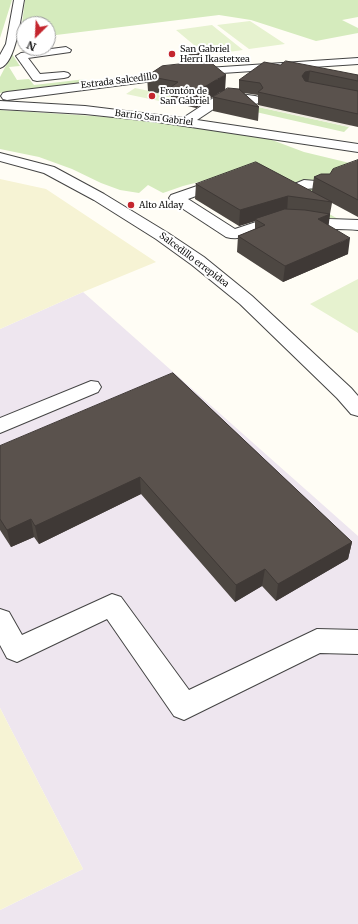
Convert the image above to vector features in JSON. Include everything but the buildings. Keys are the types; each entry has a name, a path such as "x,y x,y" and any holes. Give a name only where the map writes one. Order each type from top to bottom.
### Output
{"street":[{"path":"0,64 11,44 19,0"},
{"path":"66,50 21,56 36,78 72,74"},
{"name":"Estrada Salcedillo","path":"0,98 100,78 358,61"},
{"path":"185,122 225,96 255,100"},
{"name":"Barrio San Gabriel","path":"0,105 85,110 185,122 358,148"},
{"name":"Barrio San Gabriel","path":"307,141 307,145 311,149 358,161"},
{"name":"Salcedillo errepidea","path":"0,157 49,170 98,197 162,236 198,261 246,300 344,393 358,409"},
{"path":"230,178 176,198 232,234 240,234 270,222 287,218 330,224 358,224"},
{"path":"323,185 304,184 297,188 296,191 358,224"},
{"path":"308,359 358,387"},
{"path":"0,426 91,387"},
{"path":"0,620 17,650 112,605 184,707 317,641 358,642"}],"shaded area":[{"path":"280,81 358,119 349,127 249,105"},
{"path":"0,179 46,189 156,262 83,292 0,329"},
{"path":"83,292 358,536 358,924 0,924 0,910 83,869 0,708 0,329"},
{"path":"0,708 83,869 0,910"}],"green space":[{"path":"0,0 12,0 0,38"},
{"path":"25,0 358,0 358,17 342,20 358,28 358,33 316,41 251,20 219,15 56,35 56,16 23,16"},
{"path":"250,21 285,44 249,49 217,25"},
{"path":"212,25 243,50 206,55 176,30"},
{"path":"12,54 20,66 9,67 17,80 29,79 34,85 86,79 79,84 0,93 0,77"},
{"name":"Frontón de San Gabriel","path":"135,88 178,97 169,103 126,94"},
{"path":"231,101 349,127 344,132 225,105"},
{"path":"0,110 140,119 264,137 304,152 358,165 358,174 300,197 338,219 322,218 226,175 183,186 163,193 148,185 139,193 120,190 101,183 72,169 39,157 0,149"},
{"path":"358,279 358,333 310,304"}],"place":[{"name":"San Gabriel Herri Ikastetxea","path":"172,54"},
{"name":"Frontón de San Gabriel","path":"152,96"},
{"name":"Alto Alday","path":"131,205"}]}
